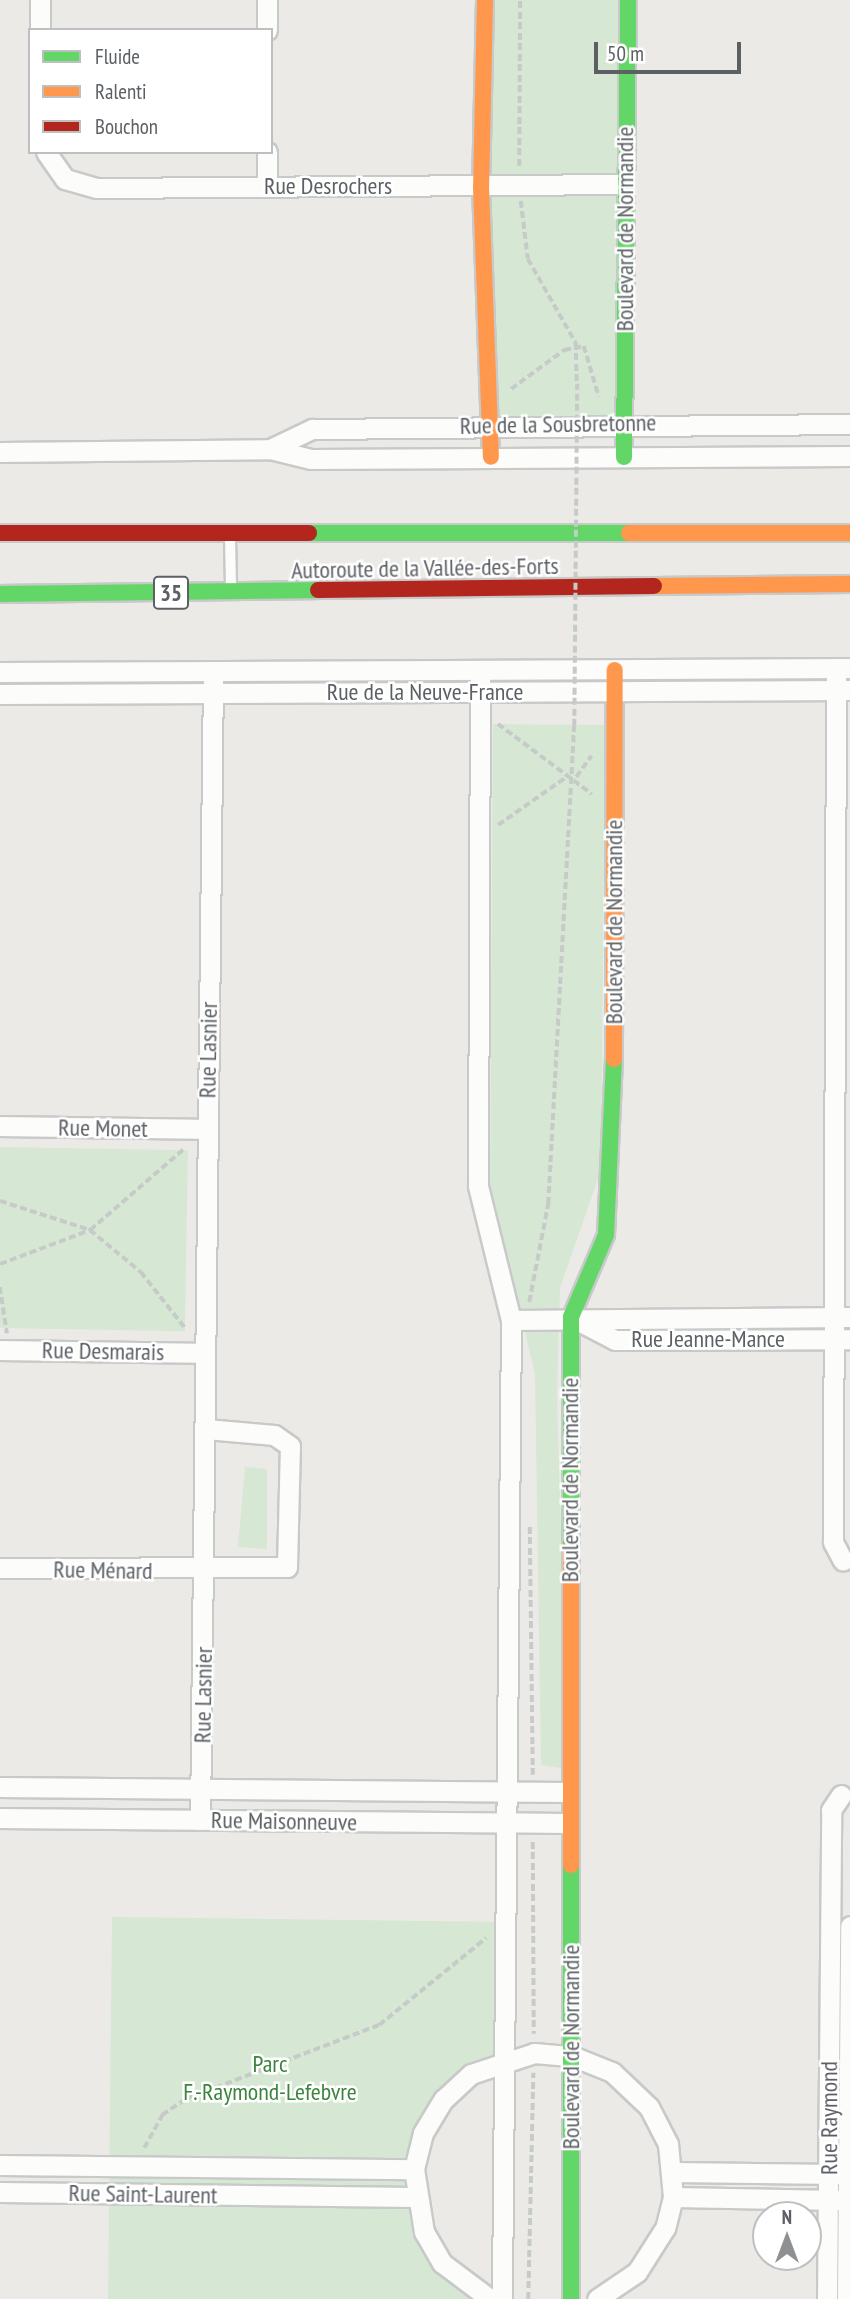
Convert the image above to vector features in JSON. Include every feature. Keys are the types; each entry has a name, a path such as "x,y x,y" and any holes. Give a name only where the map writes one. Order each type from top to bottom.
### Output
{"main road":[{"path":"485,0 481,187 491,457"},
{"name":"Boulevard de Normandie","path":"624,457 624,184 628,0"},
{"name":"Autoroute de la Vallée-des-Forts","path":"0,533 850,533"},
{"name":"Autoroute de la Vallée-des-Forts","path":"0,594 850,584"},
{"name":"Boulevard de Normandie","path":"571,2299 572,2056 568,1792 571,1317 606,1235 614,1136 615,670"}],"street":[{"path":"40,0 40,28"},
{"path":"267,0 267,28"},
{"name":"Rue Desrochers","path":"47,154 65,179 97,188 624,184"},
{"path":"267,154 267,186"},
{"name":"Rue de la Sousbretonne","path":"270,449 312,429 490,425 850,424"},
{"name":"Rue de la Sousbretonne","path":"0,452 270,449 311,458 850,456"},
{"path":"843,668 843,1339 833,1542 848,1559"},
{"name":"Rue de la Neuve-France","path":"0,672 843,668"},
{"path":"480,670 478,1186 520,1321 503,1792 506,2058 502,2299"},
{"name":"Rue Lasnier","path":"200,1820 206,1571 206,1129 213,671"},
{"name":"Rue de la Neuve-France","path":"0,694 843,689"},
{"name":"Rue Monet","path":"0,1126 206,1129"},
{"name":"Rue Jeanne-Mance","path":"520,1321 571,1317 842,1317"},
{"name":"Rue Jeanne-Mance","path":"571,1317 615,1339 843,1339"},
{"name":"Rue Desmarais","path":"4,1350 205,1353"},
{"path":"206,1429 274,1435 290,1446 287,1567 206,1571"},
{"name":"Rue Ménard","path":"0,1569 206,1571"},
{"name":"Rue Maisonneuve","path":"0,1787 568,1792"},
{"name":"Rue Raymond","path":"847,1801 831,1810 840,1938 842,2200 847,2299"},
{"name":"Rue Maisonneuve","path":"0,1818 568,1823"},
{"name":"Rue Raymond","path":"840,1938 850,1926"},
{"path":"490,2299 442,2263 424,2232 414,2197 414,2169 424,2133 443,2100 471,2074 506,2058 534,2053 572,2056 633,2088 668,2144 673,2172 673,2197 653,2251 637,2272 597,2299"},
{"name":"Rue Saint-Laurent","path":"0,2165 414,2169"},
{"path":"286,2168 286,2195"},
{"path":"673,2172 842,2174"},
{"name":"Rue Saint-Laurent","path":"0,2192 414,2197"},
{"path":"673,2197 842,2200"},
{"name":"Rue Raymond","path":"827,2299 842,2200"}],"lane":[{"path":"230,532 231,593"}],"path":[{"path":"500,398 577,347 587,349 599,397"},
{"path":"520,1321 548,1204 574,775 577,347"},
{"path":"496,723 568,776"},
{"path":"491,829 568,776 574,775"},
{"path":"574,775 596,798"},
{"path":"0,1264 90,1230 206,1129"},
{"path":"0,1201 21,1203 90,1230 141,1272 205,1353"},
{"path":"0,1287 4,1350"},
{"path":"530,1515 533,1792"},
{"path":"528,2299 534,2053 533,1823"},
{"path":"137,2166 149,2132 170,2109 379,2025 407,2008 504,1922"}],"green space":[{"path":"485,0 629,0 629,423 485,423"},
{"path":"493,724 605,725 601,1170 560,1288 557,1396 568,1769 541,1765 535,1374 490,1183"},
{"path":"0,1147 188,1150 185,1331 0,1328"},
{"path":"245,1467 267,1469 267,1549 238,1547"},
{"name":"Parc F.-Raymond-Lefebvre","path":"112,1917 504,1922 505,2055 423,2124 423,2234 492,2299 108,2299"}],"traffic: fast":[{"path":"624,457 628,0"},
{"path":"309,533 629,533"},
{"path":"0,594 318,590"},
{"path":"571,1549 571,1317 606,1235 614,1059"},
{"path":"571,1865 571,2299"}],"traffic: slow":[{"path":"485,0 481,187 491,457"},
{"path":"629,533 850,533"},
{"path":"654,586 850,584"},
{"path":"614,1059 615,670"},
{"path":"571,1549 571,1865"}],"traffic: jam":[{"path":"0,533 309,533"},
{"path":"318,590 654,586"}]}
